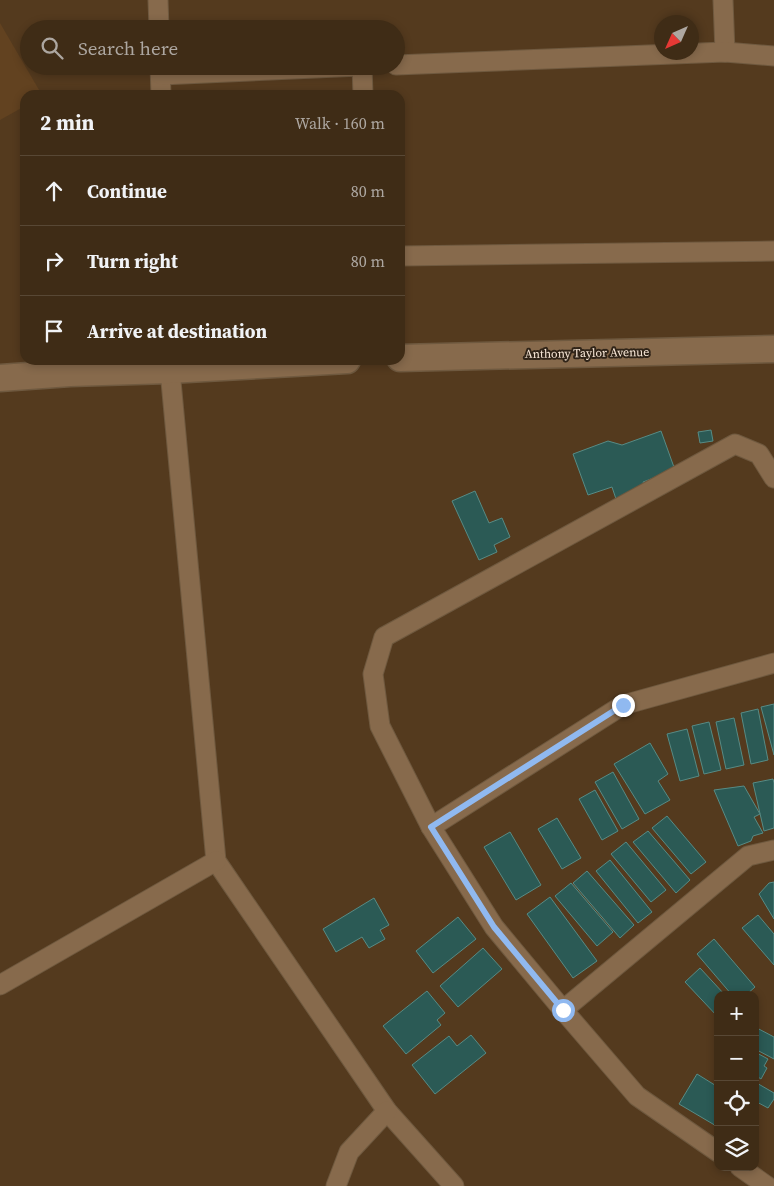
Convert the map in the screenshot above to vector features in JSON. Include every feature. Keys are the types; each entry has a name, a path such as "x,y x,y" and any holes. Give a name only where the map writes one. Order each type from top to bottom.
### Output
{"main road":[{"name":"Anthony Taylor Avenue","path":"405,358 774,349"},
{"path":"0,378 169,365"}],"street":[{"path":"158,0 159,20"},
{"path":"723,0 725,52"},
{"path":"405,65 725,52 774,56"},
{"path":"160,75 161,90"},
{"path":"362,75 363,90"},
{"path":"405,256 774,251"},
{"path":"169,365 216,861 387,1111 454,1186"},
{"path":"714,1149 637,1096 494,927 431,827 380,726 373,674 384,637 735,444 759,454 774,478"},
{"path":"431,827 623,705 774,663"},
{"path":"563,1010 748,856 774,850"},
{"path":"0,985 216,861"},
{"path":"336,1186 349,1152 387,1111"},
{"path":"746,1171 767,1186"}],"shaded area":[{"path":"0,23 20,57 20,75 30,75 39,90 20,90 20,109 0,120"}],"building":[{"path":"711,430 713,441 700,443 698,432"},
{"path":"661,431 675,470 643,482 646,489 616,499 612,487 588,495 573,454 608,441 622,445"},
{"path":"475,491 489,523 502,518 510,537 494,545 497,552 479,560 452,501"},
{"path":"774,704 774,755 761,707"},
{"path":"758,709 768,760 751,764 741,713"},
{"path":"734,718 744,765 726,769 716,722"},
{"path":"709,722 721,770 704,774 692,726"},
{"path":"687,729 699,776 680,781 667,734"},
{"path":"650,743 668,774 658,781 670,800 645,814 614,764"},
{"path":"613,772 639,819 622,829 595,782"},
{"path":"773,779 774,828 764,831 753,783"},
{"path":"744,786 760,814 754,817 763,833 753,836 751,841 738,846 714,790"},
{"path":"595,790 618,831 602,840 579,799"},
{"path":"667,816 706,862 691,874 652,828"},
{"path":"557,818 581,858 562,869 538,829"},
{"path":"648,831 690,880 676,893 633,842"},
{"path":"510,832 541,885 516,900 484,847"},
{"path":"626,842 666,890 651,902 611,854"},
{"path":"610,860 652,912 638,923 596,871"},
{"path":"587,871 634,925 620,938 573,883"},
{"path":"774,882 774,919 759,894 769,883"},
{"path":"571,883 613,932 597,946 555,896"},
{"path":"550,897 597,961 573,978 527,914"},
{"path":"374,898 389,925 380,930 385,939 369,948 362,937 336,952 323,929"},
{"path":"758,915 774,934 774,965 742,928"},
{"path":"458,917 476,939 433,973 416,951"},
{"path":"714,939 755,987 750,991 729,991 697,954"},
{"path":"483,948 502,969 458,1007 440,986"},
{"path":"700,968 721,991 714,991 714,1013 685,982"},
{"path":"427,991 445,1013 437,1020 441,1025 406,1054 383,1026"},
{"path":"759,1029 774,1037 774,1059 759,1051"},
{"path":"471,1035 486,1053 435,1094 412,1065 449,1036 457,1046"},
{"path":"759,1054 768,1059 764,1066 767,1068 761,1079 759,1078"},
{"path":"697,1074 714,1085 714,1125 679,1104"},
{"path":"759,1084 774,1093 774,1099 768,1108 759,1103"}],"route":[{"path":"563,1010 494,927 431,827 623,705"}]}
